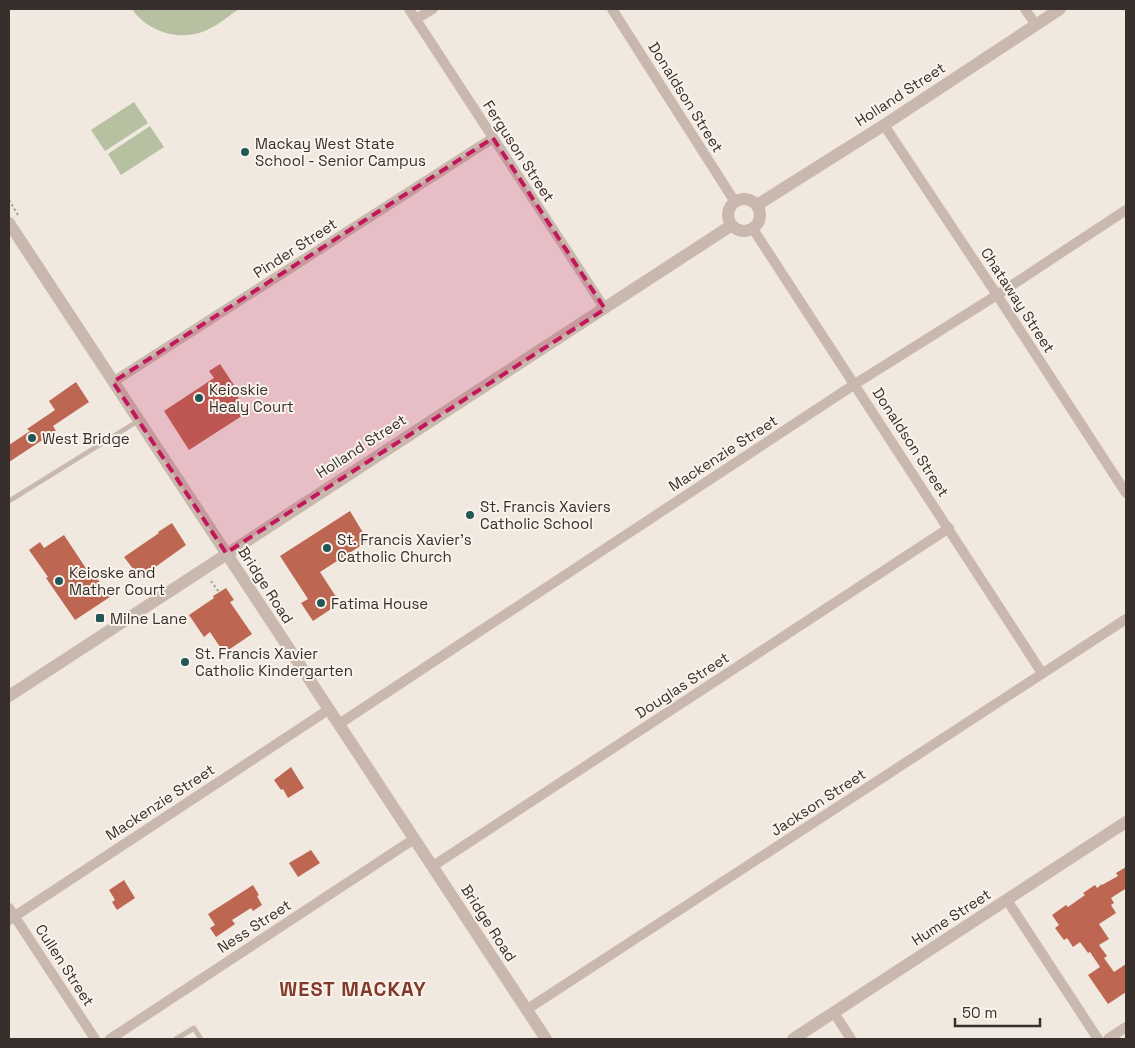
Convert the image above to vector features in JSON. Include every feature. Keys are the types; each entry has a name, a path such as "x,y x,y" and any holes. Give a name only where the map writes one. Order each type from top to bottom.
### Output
{"street":[{"name":"Ferguson Street","path":"409,9 605,308"},
{"path":"416,19 433,9"},
{"name":"Donaldson Street","path":"612,9 735,202"},
{"path":"1025,9 1036,25"},
{"name":"Holland Street","path":"757,205 884,125 1060,9"},
{"name":"Chataway Street","path":"884,125 1126,493"},
{"name":"Pinder Street","path":"113,382 493,138"},
{"path":"740,199 746,199 757,205 760,213 757,225 746,231 736,229 732,225 728,217 729,211 735,202 740,199"},
{"name":"Mackenzie Street","path":"339,724 855,384 997,295 1126,210"},
{"name":"Bridge Road","path":"9,223 546,1039"},
{"name":"Holland Street","path":"9,696 732,225"},
{"name":"Donaldson Street","path":"753,228 1042,673"},
{"name":"Douglas Street","path":"433,866 948,528"},
{"name":"Jackson Street","path":"526,1010 1126,619"},
{"name":"Mackenzie Street","path":"11,915 328,710"},
{"name":"Hume Street","path":"793,1039 1126,822"},
{"name":"Ness Street","path":"110,1039 414,839"},
{"path":"1007,900 1098,1039"},
{"name":"Cullen Street","path":"11,915 95,1039"},
{"path":"834,1013 851,1039"},
{"path":"1108,1039 1126,1027"}],"lane":[{"path":"9,501 138,421"},
{"path":"176,1039 194,1028 202,1039"}],"path":[{"path":"212,581 218,592"}],"highlighted area":[{"path":"493,138 605,309 226,553 113,382"}],"green space":[{"path":"132,9 239,9 207,30 183,35 163,32 154,28 138,17"},
{"path":"134,102 148,123 105,151 91,130"},
{"path":"150,126 164,147 121,175 108,154"}],"building":[{"path":"220,364 234,385 231,387 248,412 189,450 164,411 214,378 209,371"},
{"path":"76,382 89,402 53,426 56,431 9,462 9,445 30,431 27,429 55,410 49,401"},
{"path":"350,511 368,541 320,572 340,603 313,621 301,603 308,599 280,556"},
{"path":"172,523 186,545 140,578 124,557"},
{"name":"Keioske and Mather Court","path":"64,535 91,576 94,574 110,597 75,620 29,550 40,542 44,548"},
{"path":"226,588 234,600 230,602 252,634 224,653 210,632 204,637 189,615"},
{"path":"291,767 304,788 288,798 283,789 281,790 274,780"},
{"path":"311,850 320,863 298,877 289,863"},
{"path":"1126,867 1126,890 1111,898 1114,903 1111,905 1116,913 1099,924 1109,939 1099,945 1107,956 1104,958 1114,972 1126,964 1126,992 1108,1004 1088,975 1100,967 1090,952 1088,953 1080,942 1073,947 1067,938 1064,940 1055,928 1059,925 1052,915 1066,905 1068,907 1095,885 1097,888 1118,876 1116,873"},
{"path":"124,880 135,898 117,910 112,902 115,900 109,890"},
{"path":"253,885 262,905 253,911 251,908 232,920 235,924 216,937 210,928 215,925 208,914"}],"place":[{"name":"Mackay West State School - Senior Campus","path":"245,152"},
{"name":"Keioskie Healy Court","path":"199,398"},
{"name":"West Bridge","path":"32,438"},
{"name":"St. Francis Xaviers Catholic School","path":"470,515"},
{"name":"St. Francis Xavier's Catholic Church","path":"327,548"},
{"name":"Keioske and Mather Court","path":"59,581"},
{"name":"Fatima House","path":"321,603"},
{"name":"Milne Lane","path":"100,618"},
{"name":"St. Francis Xavier Catholic Kindergarten","path":"185,662"}],"district":[{"name":"WEST MACKAY","path":"353,989"}]}
